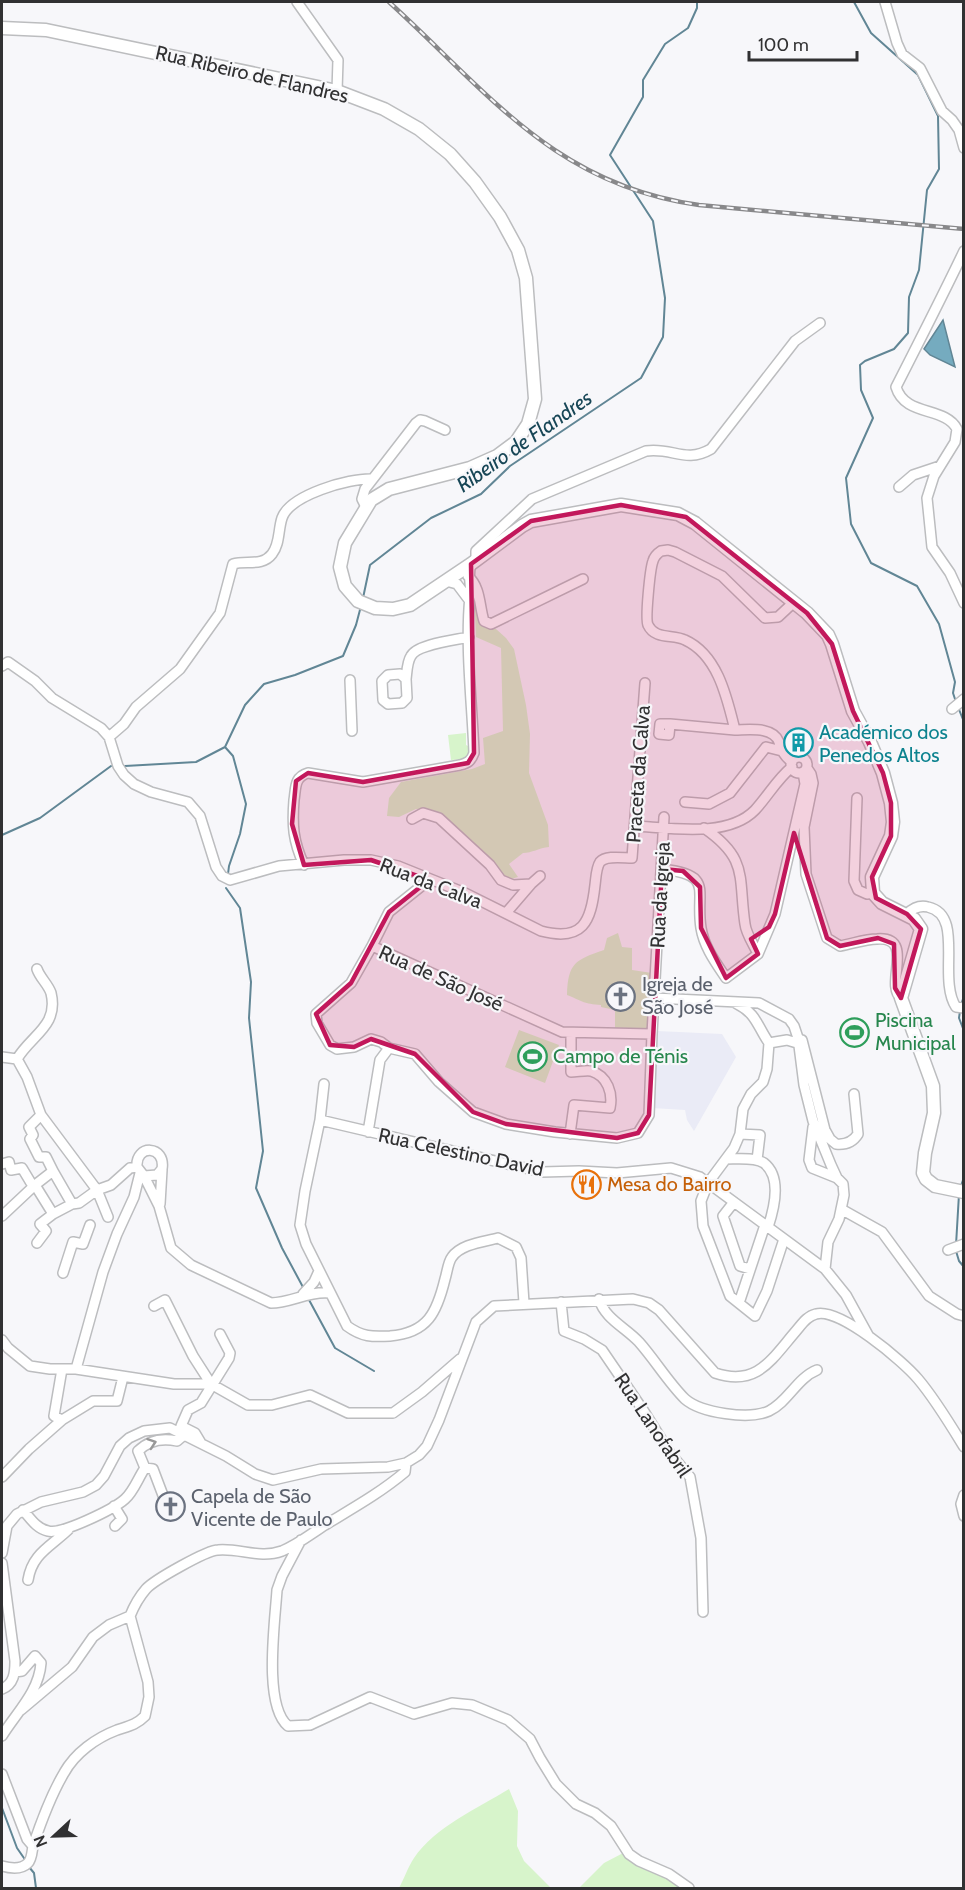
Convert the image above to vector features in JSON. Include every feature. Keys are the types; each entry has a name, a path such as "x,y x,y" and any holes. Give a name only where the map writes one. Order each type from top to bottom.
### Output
{"main road":[{"name":"Rua Ribeiro de Flandres","path":"2,28 46,30 337,91 384,109 419,129 456,161 475,182 500,217 518,250 526,278 535,399 528,424 516,442 497,456 470,468 389,489 371,500 345,543 340,567 345,586 358,601 375,608 393,609 410,605 472,567 514,531 531,521 608,506 632,506 686,517 807,613 828,635 838,659 853,711 870,742 891,803 893,822 891,836 872,877 873,893"},
{"path":"873,893 882,903 907,914 918,923 921,929 901,998 933,1086 934,1113 923,1173 926,1179 935,1186 962,1192"}],"street":[{"path":"297,2 339,60 337,91"},
{"path":"885,2 902,54 920,68 942,111 959,130 963,148"},
{"path":"963,251 896,387 900,397 914,407 949,419 956,425 955,442 934,476 927,498 932,547 950,573 963,603"},
{"path":"303,865 292,824 296,781 301,775 308,773 363,782 468,763 474,753 469,600 476,552 532,499 549,490 646,451 656,449 692,457 711,449 795,342 820,323"},
{"path":"366,507 362,499 365,489 420,420 446,430"},
{"path":"898,487 913,475 940,466"},
{"path":"4,660 35,681 52,698 101,728 109,737 124,724 136,707 180,669 220,613 233,564 251,564 272,555 278,542 285,512 311,492 344,483 372,479"},
{"path":"735,730 724,691 705,653 684,639 657,634 648,625 647,614 653,560 661,551 668,550 722,576 765,618 778,617 793,603"},
{"path":"472,567 484,621 491,624 584,579"},
{"path":"446,581 457,584 469,600"},
{"path":"406,679 411,654 421,648 469,637"},
{"path":"350,680 352,732"},
{"name":"Praceta da Calva","path":"597,871 600,862 606,858 632,858 645,683"},
{"path":"670,724 768,731 778,738 782,751 795,772 805,770 811,774 813,783 804,827 806,874 826,938 840,946 878,938 887,939 894,944 897,952 895,987 901,998"},
{"name":"Rua da Calva","path":"109,737 118,766 134,784 151,792 188,802 200,816 216,867 222,876 230,880 279,866 371,860 398,866 465,893 541,932 554,935 575,932 584,925 590,916 597,871"},
{"path":"685,802 710,804 730,793 766,747 782,751"},
{"path":"662,869 683,871 693,877 700,887 701,928 711,957 726,978 758,954 775,914 805,784 807,761 803,757 798,757 792,765"},
{"name":"Rua da Igreja","path":"635,826 718,829 743,821 792,765"},
{"path":"856,798 854,881 858,890 867,894 873,893"},
{"path":"412,819 423,813 439,818 490,865 501,880 513,885 531,884"},
{"name":"Rua da Igreja","path":"389,1048 415,1054 439,1082 472,1112 506,1124 570,1134 617,1138 638,1133 648,1115 664,817"},
{"path":"704,828 722,841 740,871 745,926 758,954"},
{"path":"506,913 540,876"},
{"path":"372,946 389,912 429,880"},
{"path":"907,914 920,906 941,912 949,929 948,987 959,1007"},
{"path":"749,934 758,934 770,927"},
{"name":"Rua de São José","path":"389,1048 371,1039 354,1047 338,1049 330,1045 317,1023 315,1014 351,983 372,946 561,1032 652,1034"},
{"path":"17,1059 48,1025 52,1013 50,991 41,980 37,969"},
{"path":"654,998 759,1004 789,1019 801,1037 825,1130 836,1144 846,1144 855,1140 858,1134 854,1094"},
{"path":"731,1002 745,1008 756,1019 769,1042 767,1069 763,1082 751,1094 743,1109 740,1134 734,1148 708,1182 701,1201 703,1226 730,1296 755,1316 767,1291 784,1239"},
{"path":"796,1031 804,1085 812,1109 809,1160 812,1168 837,1178"},
{"path":"570,1134 574,1105 610,1108 611,1101 609,1088 602,1078 591,1071 571,1072 571,1033"},
{"path":"769,1042 788,1040 797,1043"},
{"path":"368,1132 380,1060 389,1048"},
{"path":"2,1057 17,1059"},
{"path":"17,1059 42,1115 97,1190 108,1217"},
{"path":"324,1084 320,1120 300,1225 306,1244 347,1326 359,1335 378,1336 411,1332 426,1324 437,1309 451,1257 467,1246 498,1238 516,1247 521,1258 524,1303"},
{"path":"42,1115 29,1127 33,1135 30,1139 39,1157 46,1157 72,1204"},
{"name":"Rua Celestino David","path":"320,1120 542,1172 617,1173 671,1168 700,1177 825,1269 846,1295 869,1336"},
{"path":"813,1121 837,1178 843,1184 844,1195 839,1219 828,1242 825,1269"},
{"path":"740,1134 760,1135 757,1161"},
{"path":"76,1369 103,1272 134,1197 140,1172 138,1158 148,1150 160,1155 163,1160 159,1206"},
{"path":"726,1159 757,1161 764,1164 770,1170 774,1184 775,1199 739,1303"},
{"path":"2,1164 9,1162 11,1170 22,1168 53,1214"},
{"path":"37,1243 45,1231 40,1224 53,1214 111,1185 130,1168 156,1175 162,1168"},
{"path":"2,1216 53,1171"},
{"path":"140,1172 159,1206 171,1248 191,1265 271,1303 283,1303 303,1294 329,1293"},
{"path":"134,1197 146,1191 154,1196"},
{"path":"734,1202 723,1216 740,1266 750,1269"},
{"path":"841,1209 882,1232 929,1296 963,1316"},
{"path":"63,1274 73,1242 83,1244 90,1225"},
{"path":"948,1250 962,1245"},
{"path":"303,1294 314,1282 319,1271"},
{"path":"599,1299 602,1310 638,1341 686,1400 701,1407 740,1417 768,1412 809,1373 817,1370"},
{"path":"2,1553 8,1526 23,1510 41,1502 83,1492 96,1485 104,1476 120,1446 129,1438 144,1431 170,1428 255,1474 273,1480 321,1469 388,1467 406,1463 419,1455 427,1446 476,1322 494,1306 599,1299 633,1299 649,1303 659,1310 705,1364 715,1372 726,1376 741,1377 758,1372 809,1317 825,1312 838,1317 869,1336 918,1379 963,1447"},
{"path":"154,1306 165,1300 193,1356 211,1384 248,1405 272,1405 310,1395 348,1413 393,1413 422,1392 462,1357"},
{"name":"Rua Lanofabril","path":"561,1302 564,1331 602,1350 670,1453 690,1477 701,1538 702,1612"},
{"path":"201,1443 195,1433 181,1426 188,1410 201,1403 229,1358 230,1353 220,1334"},
{"path":"2,1340 30,1366 76,1369 174,1384 211,1384"},
{"path":"62,1420 54,1416 63,1369"},
{"path":"2,1477 28,1449 62,1420 93,1401 117,1401 123,1377"},
{"path":"145,1467 138,1451 143,1446 165,1438 177,1441 184,1435"},
{"path":"2,1866 14,1868 30,1862 33,1846 64,1771 78,1755 94,1742 119,1730 129,1728 145,1716 149,1697 148,1682 130,1616 134,1605 147,1588 158,1579 211,1551 219,1549 258,1555 282,1551 355,1509 391,1484 405,1472 406,1463"},
{"path":"145,1467 153,1469 164,1498"},
{"path":"23,1510 34,1523 47,1531 59,1532 124,1500 145,1467"},
{"path":"963,1495 961,1504 963,1516"},
{"path":"114,1506 122,1519 114,1526"},
{"path":"28,1580 30,1570 38,1555 70,1528"},
{"path":"301,1540 277,1590 272,1686 275,1705 282,1721 288,1726 310,1725 370,1697 386,1701 405,1712 414,1714 452,1703 472,1705 508,1720 531,1739 556,1784 576,1804 596,1814 611,1826 629,1854 669,1874 689,1888"},
{"path":"2,1563 15,1672 12,1680 2,1689"},
{"path":"21,1710 72,1667 93,1637 109,1625 130,1616"},
{"path":"2,1736 31,1694 41,1663 35,1656 22,1671 15,1672"},
{"path":"2,1774 27,1839 33,1846"}],"highlighted area":[{"path":"621,505 686,517 807,613 832,644 853,711 883,773 891,803 891,836 872,877 876,898 907,914 921,929 901,998 895,988 894,944 878,938 840,946 827,938 794,833 775,914 769,927 751,939 758,954 726,978 701,928 700,887 683,871 662,869 649,1115 638,1133 617,1138 506,1124 473,1112 415,1054 371,1039 354,1047 330,1045 316,1014 351,983 389,912 429,880 371,860 304,865 292,824 296,781 308,773 363,782 468,763 474,753 471,564 531,521"}],"shaded area":[{"path":"657,1031 722,1034 736,1057 694,1131 687,1120 685,1110 652,1108"}],"green space":[{"path":"474,592 487,627 496,629 514,649 530,734 529,773 548,825 549,847 523,853 509,864 518,877 511,879 504,878 440,814 416,809 399,817 387,816 389,798 401,782 472,769 485,764 483,738 503,731 501,648 476,637"},
{"path":"466,733 466,745 469,750 467,756 465,759 451,760 448,735"},
{"path":"618,933 622,947 632,948 632,970 652,973 651,981 648,982 647,1011 650,1029 615,1029 615,1010 567,995 569,976 575,964 604,950 607,938"},
{"name":"Campo de Ténis","path":"519,1030 559,1045 545,1083 505,1067"},
{"path":"509,1789 518,1811 517,1846 524,1861 551,1888 399,1888 414,1858 433,1837 458,1819"},
{"path":"627,1851 678,1883 677,1888 579,1888 604,1863"}],"water":[{"path":"943,320 955,367 930,355 924,349"}],"waterway":[{"name":"Ribeiro de Flandres","path":"363,598 370,565 431,518 481,494 510,466 641,378 663,337 665,298 653,221 610,155 643,97 643,80 665,44 688,28 697,8 697,2"},
{"path":"854,2 871,33 918,75 938,116 939,169 927,190 919,270 909,297 908,333 894,349 860,365 861,390 873,418 846,478 851,524 871,563 917,586 939,624 955,682 953,693 956,702"},
{"name":"Ribeiro de Flandres","path":"125,766 196,762 225,747 245,705 264,684 295,675 343,656 361,606"},
{"path":"958,707 964,722"},
{"path":"225,747 233,756 246,804 228,874"},
{"name":"Ribeiro de Flandres","path":"2,835 40,818 111,766"},
{"path":"226,888 240,908 251,982 249,1018 263,1151 256,1188 282,1248 304,1289"},
{"path":"961,1005 964,996"},
{"path":"960,1011 959,1018 964,1031"},
{"path":"961,1186 964,1177"},
{"path":"956,1245 959,1194"},
{"path":"956,1251 964,1267"},
{"path":"308,1298 335,1348 374,1371"},
{"path":"2,1808 17,1848 26,1861"},
{"path":"29,1867 34,1873 36,1888"}],"railway":[{"path":"389,2 493,101 528,130 564,156 604,178 648,194 699,205 964,229"}],"place":[{"name":"Académico dos Penedos Altos","path":"798,743"},
{"name":"Igreja de São José","path":"621,996"},
{"name":"Piscina Municipal","path":"854,1032"},
{"name":"Campo de Ténis","path":"532,1056"},
{"name":"Mesa do Bairro","path":"586,1184"},
{"name":"Capela de São Vicente de Paulo","path":"170,1507"}]}
